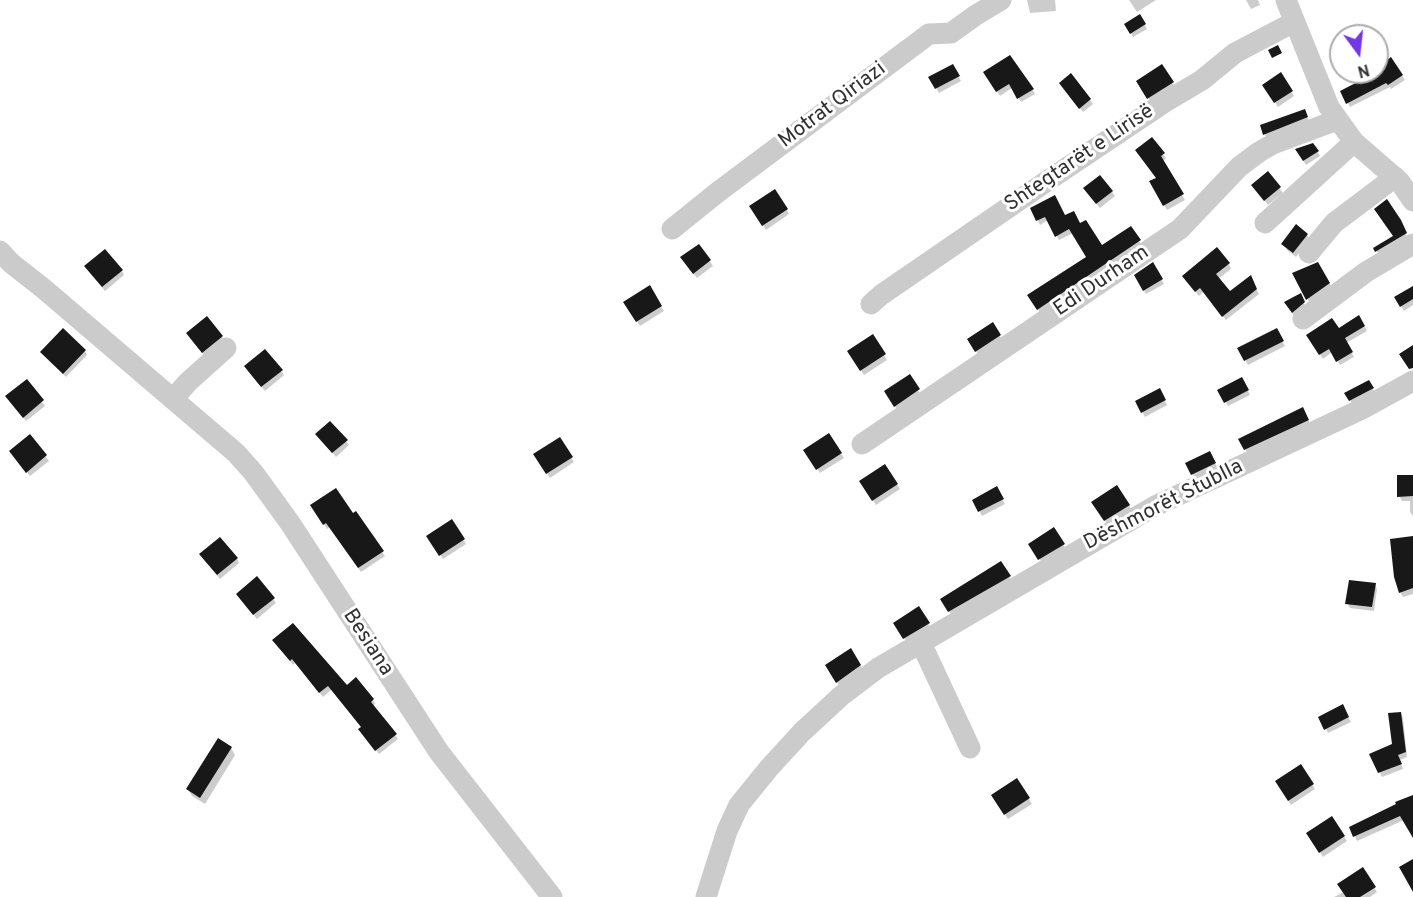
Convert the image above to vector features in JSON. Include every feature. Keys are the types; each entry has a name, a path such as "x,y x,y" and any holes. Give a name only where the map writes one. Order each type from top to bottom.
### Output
{"street":[{"name":"Motrat Qiriazi","path":"672,229 929,34 951,33 1001,0"},
{"path":"1286,0 1329,107 1337,120 1354,142 1395,177 1413,201"},
{"name":"Shtegtarët e Lirisë","path":"871,304 1056,175 1202,80 1235,53 1294,22"},
{"name":"Edi Durham","path":"862,444 1180,229 1239,167 1259,152 1273,144 1337,120"},
{"path":"1265,223 1354,142"},
{"path":"1309,252 1334,223 1395,177"},
{"path":"1303,319 1366,272 1413,244"},
{"name":"Besiana","path":"4,262 44,289 236,453 253,472 290,523 439,752 552,897"},
{"path":"173,399 225,348"},
{"name":"Dëshmorët Stublla","path":"706,897 721,849 739,805 802,732 841,696 878,668 1155,506 1362,409 1413,381"},
{"path":"921,643 970,748"}],"building":[{"path":"1140,14 1146,24 1130,34 1124,24"},
{"path":"1278,45 1282,53 1272,58 1268,50"},
{"path":"1010,55 1034,89 1017,99 1009,84 996,92 983,72"},
{"path":"1391,57 1403,75 1388,85 1387,84 1389,84 1389,58"},
{"path":"953,64 960,76 935,89 928,77"},
{"path":"1162,64 1174,82 1147,99 1136,81"},
{"path":"1281,72 1293,91 1274,103 1262,85"},
{"path":"1071,73 1091,99 1079,109 1059,83"},
{"path":"1354,84 1384,84 1346,104 1340,91"},
{"path":"1305,109 1308,117 1263,135 1260,125"},
{"path":"1152,137 1165,153 1161,156 1184,194 1163,206 1149,181 1156,178 1135,150"},
{"path":"1313,143 1319,151 1303,161 1295,149"},
{"path":"1268,171 1281,187 1264,201 1251,185"},
{"path":"1100,175 1113,191 1096,204 1083,188"},
{"path":"775,189 788,209 762,226 749,206"},
{"path":"1055,195 1065,215 1074,211 1080,223 1086,220 1102,245 1131,226 1141,240 1037,310 1027,295 1086,257 1069,229 1055,237 1045,217 1036,221 1030,208"},
{"path":"1387,199 1407,233 1375,252 1373,248 1393,236 1374,209"},
{"path":"1296,224 1308,234 1293,253 1281,244"},
{"path":"699,244 711,260 693,274 680,257"},
{"path":"1217,247 1230,263 1216,274 1230,291 1251,275 1257,289 1222,317 1200,288 1195,292 1182,276"},
{"path":"105,249 123,270 102,287 84,266"},
{"path":"1153,262 1163,279 1143,291 1134,275"},
{"path":"1318,262 1330,283 1306,300 1292,273"},
{"path":"650,285 662,306 636,322 623,302"},
{"path":"1413,286 1413,299 1400,307 1394,297"},
{"path":"1301,293 1305,302 1292,313 1284,302"},
{"path":"1359,315 1365,326 1345,338 1353,352 1336,362 1329,349 1319,355 1306,335 1332,318 1339,328"},
{"path":"207,316 223,336 202,353 186,333"},
{"path":"993,322 1001,335 975,352 967,339"},
{"path":"63,328 86,350 63,374 40,352"},
{"path":"1277,328 1284,341 1244,361 1237,348"},
{"path":"873,334 886,354 860,371 847,351"},
{"path":"1413,345 1413,368 1409,369 1399,354"},
{"path":"265,349 283,370 261,387 244,366"},
{"path":"910,374 920,389 894,407 884,391"},
{"path":"1242,377 1249,390 1224,403 1217,390"},
{"path":"27,379 44,400 23,418 5,396"},
{"path":"1369,380 1374,388 1349,401 1344,393"},
{"path":"1160,388 1166,400 1141,413 1135,401"},
{"path":"1303,407 1309,420 1244,450 1238,439"},
{"path":"330,421 348,440 332,453 315,434"},
{"path":"829,433 842,453 816,470 803,450"},
{"path":"30,434 47,455 26,473 9,451"},
{"path":"560,437 573,457 546,474 533,454"},
{"path":"1210,451 1216,463 1191,475 1185,463"},
{"path":"885,464 898,484 872,501 859,481"},
{"path":"1397,475 1413,475 1413,496 1397,497"},
{"path":"1117,485 1130,505 1104,521 1091,502"},
{"path":"997,486 1004,499 978,512 972,500"},
{"path":"336,488 353,513 356,511 384,551 358,568 326,523 323,525 310,505"},
{"path":"452,519 465,539 439,556 426,536"},
{"path":"1054,527 1065,544 1038,560 1028,544"},
{"path":"1413,536 1413,588 1399,593 1394,577 1390,539"},
{"path":"220,537 238,558 217,575 199,554"},
{"path":"1001,561 1011,576 948,612 940,599"},
{"path":"257,576 275,598 253,615 236,594"},
{"path":"1349,580 1376,583 1372,607 1345,604"},
{"path":"919,606 930,623 903,639 893,623"},
{"path":"293,623 347,685 356,677 374,699 371,702 397,734 375,751 358,729 361,727 328,686 319,693 292,659 290,661 272,640"},
{"path":"851,648 861,665 836,683 825,665"},
{"path":"1343,704 1349,717 1324,730 1318,717"},
{"path":"1401,712 1406,752 1398,755 1402,764 1378,773 1369,754 1392,744 1388,713"},
{"path":"218,738 232,747 200,798 186,789"},
{"path":"1301,764 1314,784 1288,801 1275,781"},
{"path":"1017,778 1030,798 1004,815 991,795"},
{"path":"1413,795 1413,838 1400,816 1353,837 1349,827"},
{"path":"1332,816 1345,836 1319,853 1306,833"},
{"path":"1413,859 1413,892 1399,867"},
{"path":"1363,867 1376,887 1360,897 1346,897 1337,884"}]}
